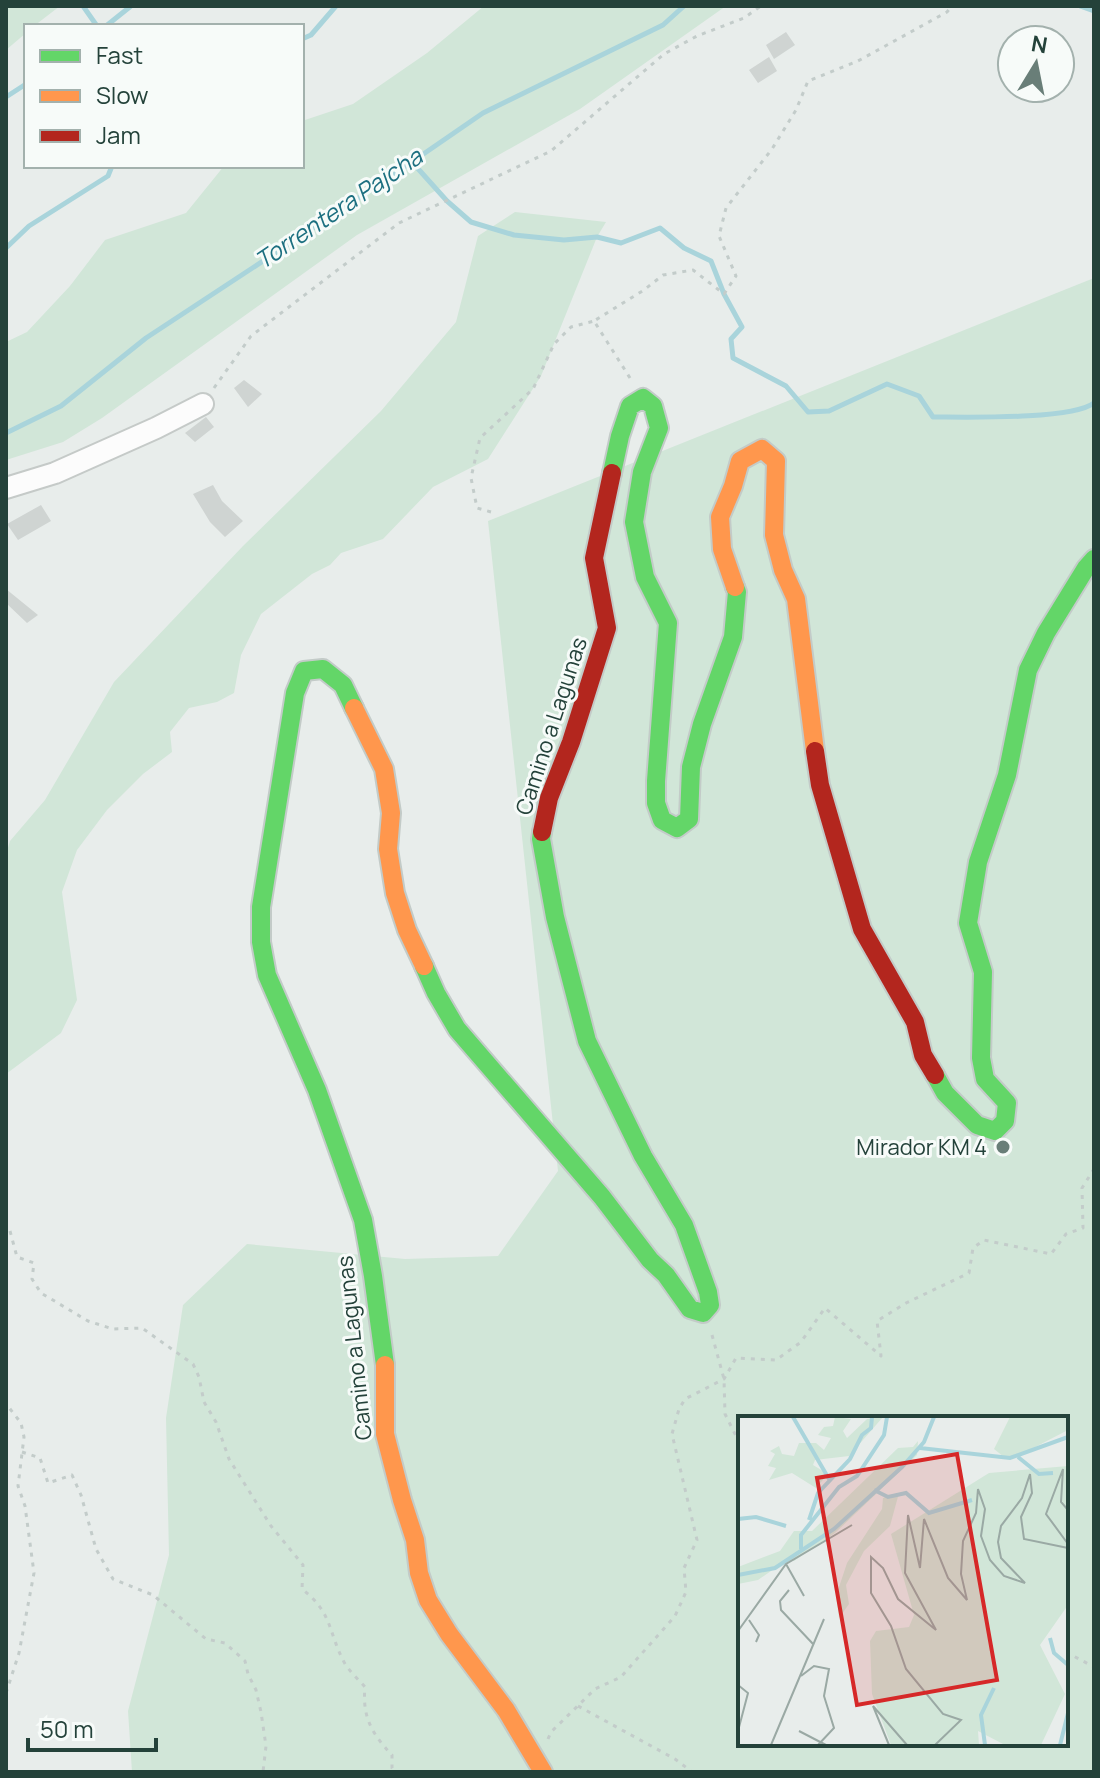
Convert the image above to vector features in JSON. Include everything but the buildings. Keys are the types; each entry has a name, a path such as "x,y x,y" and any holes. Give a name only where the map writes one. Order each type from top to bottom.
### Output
{"street":[{"path":"643,398 653,406 659,428 642,472 634,522 645,577 668,623 656,781 656,803 662,820 677,828 689,819 691,767 702,724 733,637 737,592 722,549 720,517 740,461 762,449 776,461 774,535 783,570 796,599 820,785 862,929 915,1022 923,1055 945,1093 977,1125 995,1131 1005,1121 1007,1103 985,1079 981,1058 983,972 968,923 978,862 1007,775 1028,670 1046,633 1094,559"},
{"name":"Camino a Lagunas","path":"539,1766 506,1710 449,1634 428,1600 419,1573 415,1540 385,1434 385,1363 363,1220 317,1090 267,975 261,942 261,907 295,693 304,671 323,669 343,685 384,769 391,813 388,849 395,893 407,930 436,993 457,1029 602,1197 690,1309 703,1313 710,1305 708,1292 684,1225 643,1156 587,1041 555,917 541,839 549,798 571,742 607,628 594,558 620,436 630,406 643,398"},
{"path":"6,488 55,473 203,404"}],"path":[{"path":"203,404 251,336 399,223 551,151 664,54 697,36 744,18 761,6"},
{"path":"491,512 477,508 471,478 480,438 533,389 554,344 571,327 594,321 663,275 693,270 724,294 736,276 719,236 726,208 772,149 796,110 808,81 858,61 947,12 952,6"},
{"path":"594,321 643,398"},
{"path":"539,1766 551,1732 595,1689 621,1677 675,1616 686,1592 684,1568 697,1540 672,1434 685,1399 724,1379 736,1358 776,1360 801,1342 825,1308 881,1356 877,1321 906,1303 969,1273 973,1248 984,1240 1051,1254 1066,1234 1083,1228 1082,1188 1094,1169"},
{"path":"10,1231 17,1257 34,1263 32,1279 41,1293 88,1321 113,1329 142,1328 193,1364 204,1402 216,1422 229,1459 271,1526 303,1565 302,1589 317,1600 345,1664 365,1687 363,1701 369,1725 392,1755 395,1772"},
{"path":"703,1313 716,1345 724,1379 725,1414 738,1440"},
{"path":"6,1693 19,1653 34,1573 25,1506 18,1486 24,1437 21,1423 7,1405"},
{"path":"22,1452 40,1458 48,1483 72,1475 96,1549 113,1579 153,1595 206,1639 225,1643 245,1661 261,1712 266,1746 263,1772"},
{"path":"1068,1653 1094,1667"},
{"path":"578,1706 675,1759 692,1772"}],"green space":[{"path":"6,6 60,6 37,24 24,24 24,35 6,50"},
{"path":"484,6 726,6 580,109 357,235 102,418 63,442 6,460 6,342 27,332 70,286 105,240 186,213 222,168 304,168 304,120 353,104 427,53"},
{"path":"515,212 606,222 597,237 541,376 488,459 433,487 383,539 341,553 330,565 312,574 261,614 241,655 234,693 217,702 189,708 170,732 172,752 143,774 107,810 77,850 62,892 77,1000 61,1033 6,1074 6,854 10,841 45,800 114,682 243,546 381,411 456,322 478,236"},
{"path":"1094,278 1094,1772 132,1772 128,1711 169,1555 166,1418 183,1305 247,1244 405,1259 498,1256 558,1171 488,521"}],"waterway":[{"path":"83,6 96,24"},
{"path":"108,24 131,6"},
{"path":"304,38 311,35 336,6"},
{"name":"Torrentera Pajcha","path":"6,433 61,406 146,338 483,113 663,25 684,6"},
{"path":"1080,6 1094,11"},
{"path":"6,97 24,85"},
{"path":"412,162 471,222 514,235 564,240 597,237 621,243 660,228 684,248 711,261 742,327 731,339 733,358 786,386 808,412 829,411 887,384 919,396 933,417 1042,415 1094,403"},
{"path":"6,248 29,226 108,176 111,168"}],"traffic: fast":[{"path":"612,473 630,406 643,398 653,406 659,428 642,472 634,522 645,577 668,623 656,803 662,820 677,828 689,819 691,767 702,724 733,637 735,587"},
{"path":"935,1075 945,1093 977,1125 995,1131 1005,1121 1007,1103 985,1079 981,1058 983,972 968,923 978,862 1007,775 1028,670 1046,633 1094,559"},
{"path":"354,708 343,685 323,669 304,671 295,693 261,907 261,942 267,975 317,1090 363,1220 385,1365"},
{"path":"424,966 457,1029 602,1197 690,1309 703,1313 710,1305 708,1292 684,1225 643,1156 587,1041 555,917 542,832"}],"traffic: slow":[{"path":"735,587 722,549 720,517 740,461 762,449 776,461 774,535 783,570 796,599 815,751"},
{"path":"354,708 384,769 391,813 388,849 395,893 407,930 424,966"},
{"path":"385,1365 385,1434 415,1540 419,1573 428,1600 449,1634 506,1710 543,1772"}],"traffic: jam":[{"path":"542,832 549,798 571,742 607,628 594,558 612,473"},
{"path":"815,751 820,785 862,929 915,1022 923,1055 935,1075"}],"place":[{"name":"Mirador KM 4","path":"1003,1147"}]}
